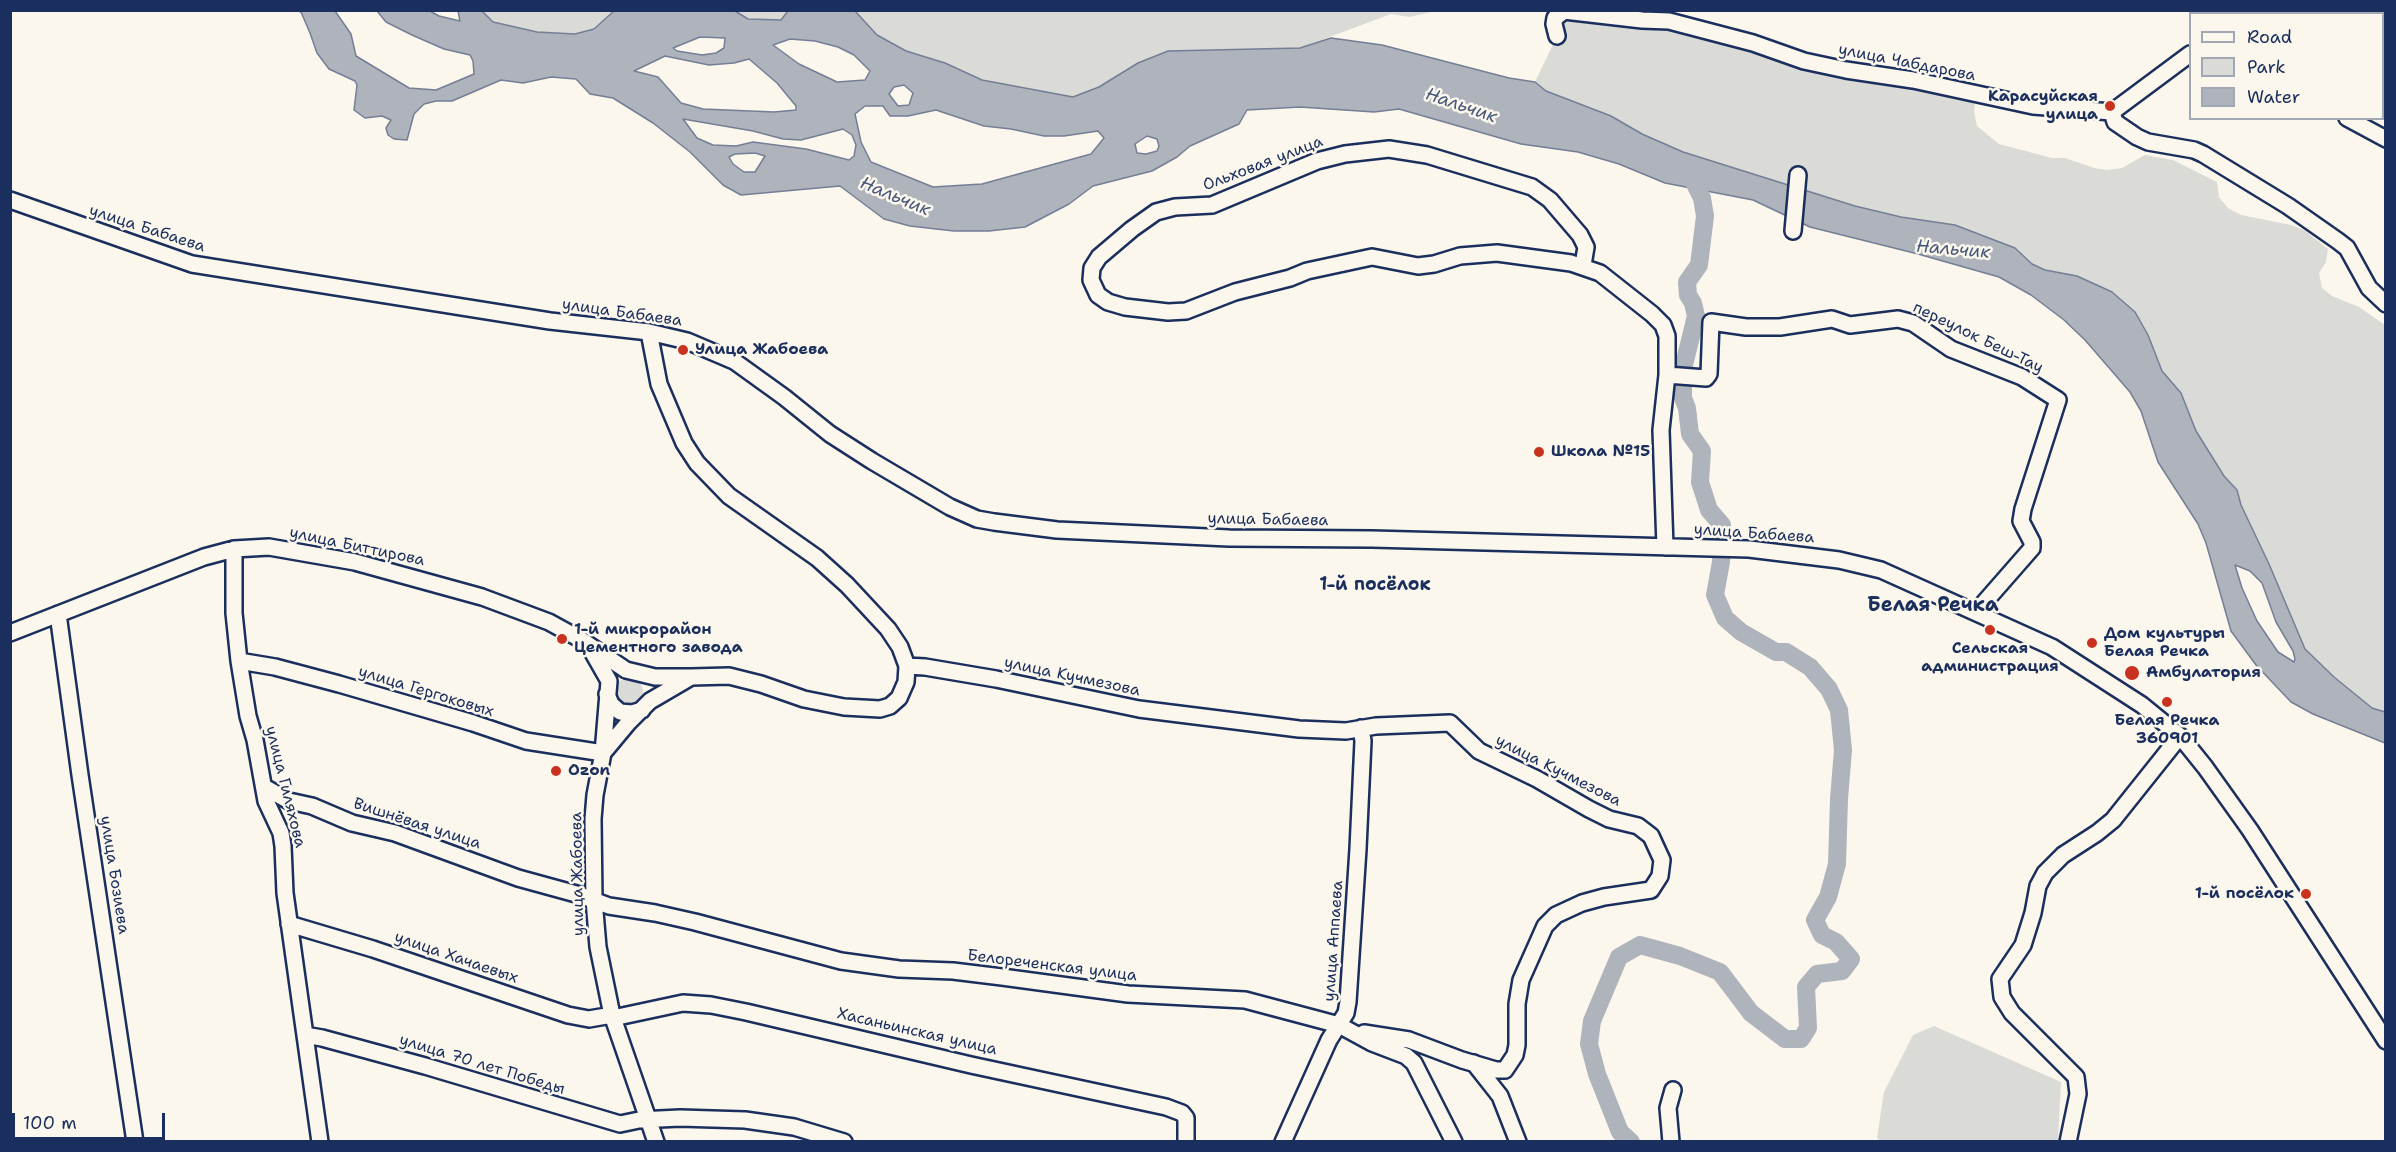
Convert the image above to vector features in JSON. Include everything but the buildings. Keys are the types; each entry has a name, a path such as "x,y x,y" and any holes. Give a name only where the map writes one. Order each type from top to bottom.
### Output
{"street":[{"name":"улица Чабдарова","path":"1557,36 1555,18 1568,11 1669,21 1772,49 1804,61 1846,70 1913,80 2033,106 2112,112"},
{"path":"2189,55 2112,112 2115,122 2121,128 2148,142 2187,148 2204,154 2288,206 2347,248 2369,288 2385,304"},
{"path":"2351,120 2385,139"},
{"name":"Ольховая улица","path":"1582,266 1586,247 1580,235 1556,206 1532,187 1426,155 1389,149 1345,154 1317,161 1212,205 1175,207 1156,212 1099,257 1092,268 1091,280 1098,295 1108,302 1125,307 1168,312 1186,311 1235,292 1290,278 1306,271 1372,257 1418,266 1460,256 1497,253 1582,266 1600,273 1663,325 1668,346 1670,376 1661,430 1665,547"},
{"path":"1793,230 1799,177"},
{"name":"улица Бабаева","path":"10,200 192,264 550,321 649,332 687,341 734,361 778,392 830,434 950,507 977,519 1057,530 1229,538 1372,539 1749,549 1839,560 1863,565 1904,579 2067,656 2142,705 2180,736 2233,805 2385,1041"},
{"name":"переулок Беш-Тау","path":"1670,376 1706,378 1709,374 1711,322 1746,327 1772,327 1832,319 1850,325 1898,319 1913,323 1951,348 2022,377 2058,400 2023,509 2021,521 2032,542 2032,548 1976,612"},
{"path":"649,332 659,384 684,443 697,464 729,496 817,558 848,585 888,629 900,646 907,666"},
{"name":"улица Биттирова","path":"10,633 204,557 250,546 279,548 332,557 392,571 500,603 549,622 632,671 655,677 691,677"},
{"name":"улица Гиляхова","path":"234,549 234,613 239,661 248,716 266,788 266,801 281,833 285,893 320,1142"},
{"name":"улица Бозиева","path":"58,614 135,1142"},
{"path":"585,643 602,666 608,688 611,704 620,712 632,714 647,705 650,683 632,671 619,672 608,688 603,753"},
{"name":"улица Гергоковых","path":"239,661 275,667 339,684 526,741 603,753"},
{"name":"улица Жабоева","path":"656,1142 612,1016 602,970 594,900 593,819 603,753 628,723 647,705 691,677 729,676 815,701 863,710 890,706 899,698 906,682 907,666"},
{"name":"улица Кучмезова","path":"907,666 996,679 1149,711 1299,729 1346,731 1361,728 1450,723 1479,751 1537,779 1609,819 1638,826 1651,836 1662,860 1660,876 1652,890 1594,899 1571,907 1550,919 1521,980 1517,1004 1517,1045 1511,1063 1502,1071 1436,1052 1409,1040 1368,1032 1356,1034"},
{"name":"улица Аппаева","path":"1283,1142 1329,1040 1346,1013 1358,849 1363,741 1361,728"},
{"path":"2068,1142 2078,1094 2076,1077 2012,1013 2002,997 2000,979 2023,945 2033,913 2038,886 2045,873 2063,855 2113,820 2180,736"},
{"name":"Вишнёвая улица","path":"266,788 289,801 312,806 352,823 395,833 518,878 594,900"},
{"name":"Белореченская улица","path":"594,900 609,906 695,922 862,965 1002,977 1139,995 1245,1000 1339,1025 1406,1056 1414,1063 1454,1142"},
{"name":"улица Хачаевых","path":"289,924 373,949 568,1015 589,1019 612,1016"},
{"name":"Хасаньинская улица","path":"612,1016 683,1003 711,1005 746,1012 970,1065 1166,1107 1182,1113 1186,1118 1186,1142"},
{"name":"улица 70 лет Победы","path":"305,1035 425,1066 620,1124 639,1120 680,1118 746,1120 794,1127 844,1142"},
{"path":"1474,1064 1500,1096 1518,1142"},
{"path":"1671,1142 1668,1108 1673,1090"}],"green space":[{"path":"482,11 614,11 594,29 575,34 537,32 493,22"},
{"path":"735,11 788,11 781,20 748,19"},
{"path":"855,11 1436,11 1409,17 1391,14 1300,48 1238,50 1138,63 1099,87 1073,97 982,80 945,63 906,51 877,35"},
{"path":"1561,12 1712,32 1976,94 1974,112 1977,126 1999,144 2052,158 2065,158 2107,170 2122,168 2145,155 2173,160 2217,182 2219,197 2228,208 2241,215 2291,225 2304,230 2328,249 2326,262 2319,273 2322,288 2332,296 2359,307 2385,325 2385,712 2372,708 2334,677 2305,649 2269,564 2240,505 2237,490 2224,476 2196,431 2181,393 2162,371 2148,335 2135,312 2112,292 2077,276 2045,270 2032,264 2015,248 1855,206 1683,152 1642,134 1611,116 1546,91 1535,82 1557,36"},
{"path":"629,678 639,682 643,692 639,702 629,706 619,702 615,692 619,682"},
{"path":"1934,1026 2061,1082 2058,1141 1880,1141 1877,1138 1884,1092 1913,1035"}],"water":[{"name":"Нальчик","path":"298,11 335,11 351,34 356,56 409,88 436,90 474,74 470,55 444,49 412,35 386,22 377,11 430,11 439,16 460,21 458,11 482,11 493,22 537,32 575,34 594,29 614,11 735,11 748,19 781,20 788,11 855,11 877,35 906,51 945,63 982,80 1073,97 1099,87 1138,63 1168,51 1300,48 1331,38 1382,45 1509,78 1535,82 1546,91 1611,116 1642,134 1683,152 1855,206 1901,217 1955,225 2015,248 2032,264 2045,270 2077,276 2112,292 2135,312 2148,335 2162,371 2181,393 2196,431 2224,476 2237,490 2241,505 2305,649 2334,677 2372,708 2385,712 2385,743 2313,714 2291,702 2256,665 2231,631 2206,543 2198,524 2158,462 2141,411 2130,392 2085,340 2064,320 2031,295 1999,277 1810,227 1753,200 1665,183 1619,164 1578,152 1521,144 1399,109 1374,112 1300,107 1247,110 1239,124 1190,146 1177,157 1152,171 1093,186 1069,204 1025,227 989,231 954,231 910,226 884,219 840,186 741,195 723,185 690,152 653,123 613,98 590,94 576,79 551,77 523,83 501,80 452,101 424,104 414,114 407,140 394,139 388,135 386,128 391,120 382,116 365,118 354,110 357,85 355,81 329,69 317,53 301,12","holes":["700,37 725,38 724,48 716,53 702,55 677,51 673,48","790,39 815,41 838,47 854,55 870,71 865,80 837,82 799,64 773,45","665,56 709,65 749,59 777,83 796,106 796,110 774,112 703,109 681,103 658,77 634,71","904,85 913,93 909,105 898,106 889,94 894,87","865,106 883,106 890,116 908,116 936,110 984,126 1044,136 1064,136 1098,131 1104,138 1091,154 982,184 933,187 871,162 861,142 855,114","683,119 753,131 783,139 801,140 843,129 852,135 856,145 854,156 849,160 806,149 753,142 736,146 713,145 697,138","1147,136 1157,139 1159,146 1157,151 1146,154 1137,153 1135,144","755,153 765,156 755,172 744,172 733,164 729,157 735,154","2235,565 2250,571 2262,583 2276,622 2293,651 2294,662 2278,652 2257,621 2242,588"]}],"waterway":[{"path":"1631,1142 1620,1132 1597,1074 1589,1044 1592,1021 1619,957 1640,945 1680,956 1720,972 1751,1013 1785,1039 1801,1039 1808,1028 1806,987 1817,974 1842,971 1851,959 1836,942 1822,935 1815,920 1828,897 1837,864 1843,750 1839,710 1829,689 1810,667 1786,652 1776,652 1741,632 1725,618 1715,595 1721,562 1722,525 1709,510 1700,482 1702,451 1690,434 1687,408 1683,398 1683,369 1696,316 1693,303 1688,295 1687,282 1699,265 1705,216 1702,198 1687,168"}],"place":[{"name":"Карасуйская улица","path":"2110,106"},
{"name":"Улица Жабоева","path":"683,350"},
{"name":"Школа №15","path":"1539,452"},
{"name":"Сельская администрация","path":"1990,630"},
{"name":"1-й микрорайон Цементного завода","path":"562,639"},
{"name":"Дом культуры Белая Речка","path":"2092,643"},
{"name":"Амбулатория","path":"2132,673"},
{"name":"Белая Речка 360901","path":"2167,702"},
{"name":"Ozon","path":"556,771"},
{"name":"1-й посёлок","path":"2306,894"}],"district":[{"name":"1-й посёлок","path":"1375,585"},
{"name":"Белая Речка","path":"1933,606"}]}
